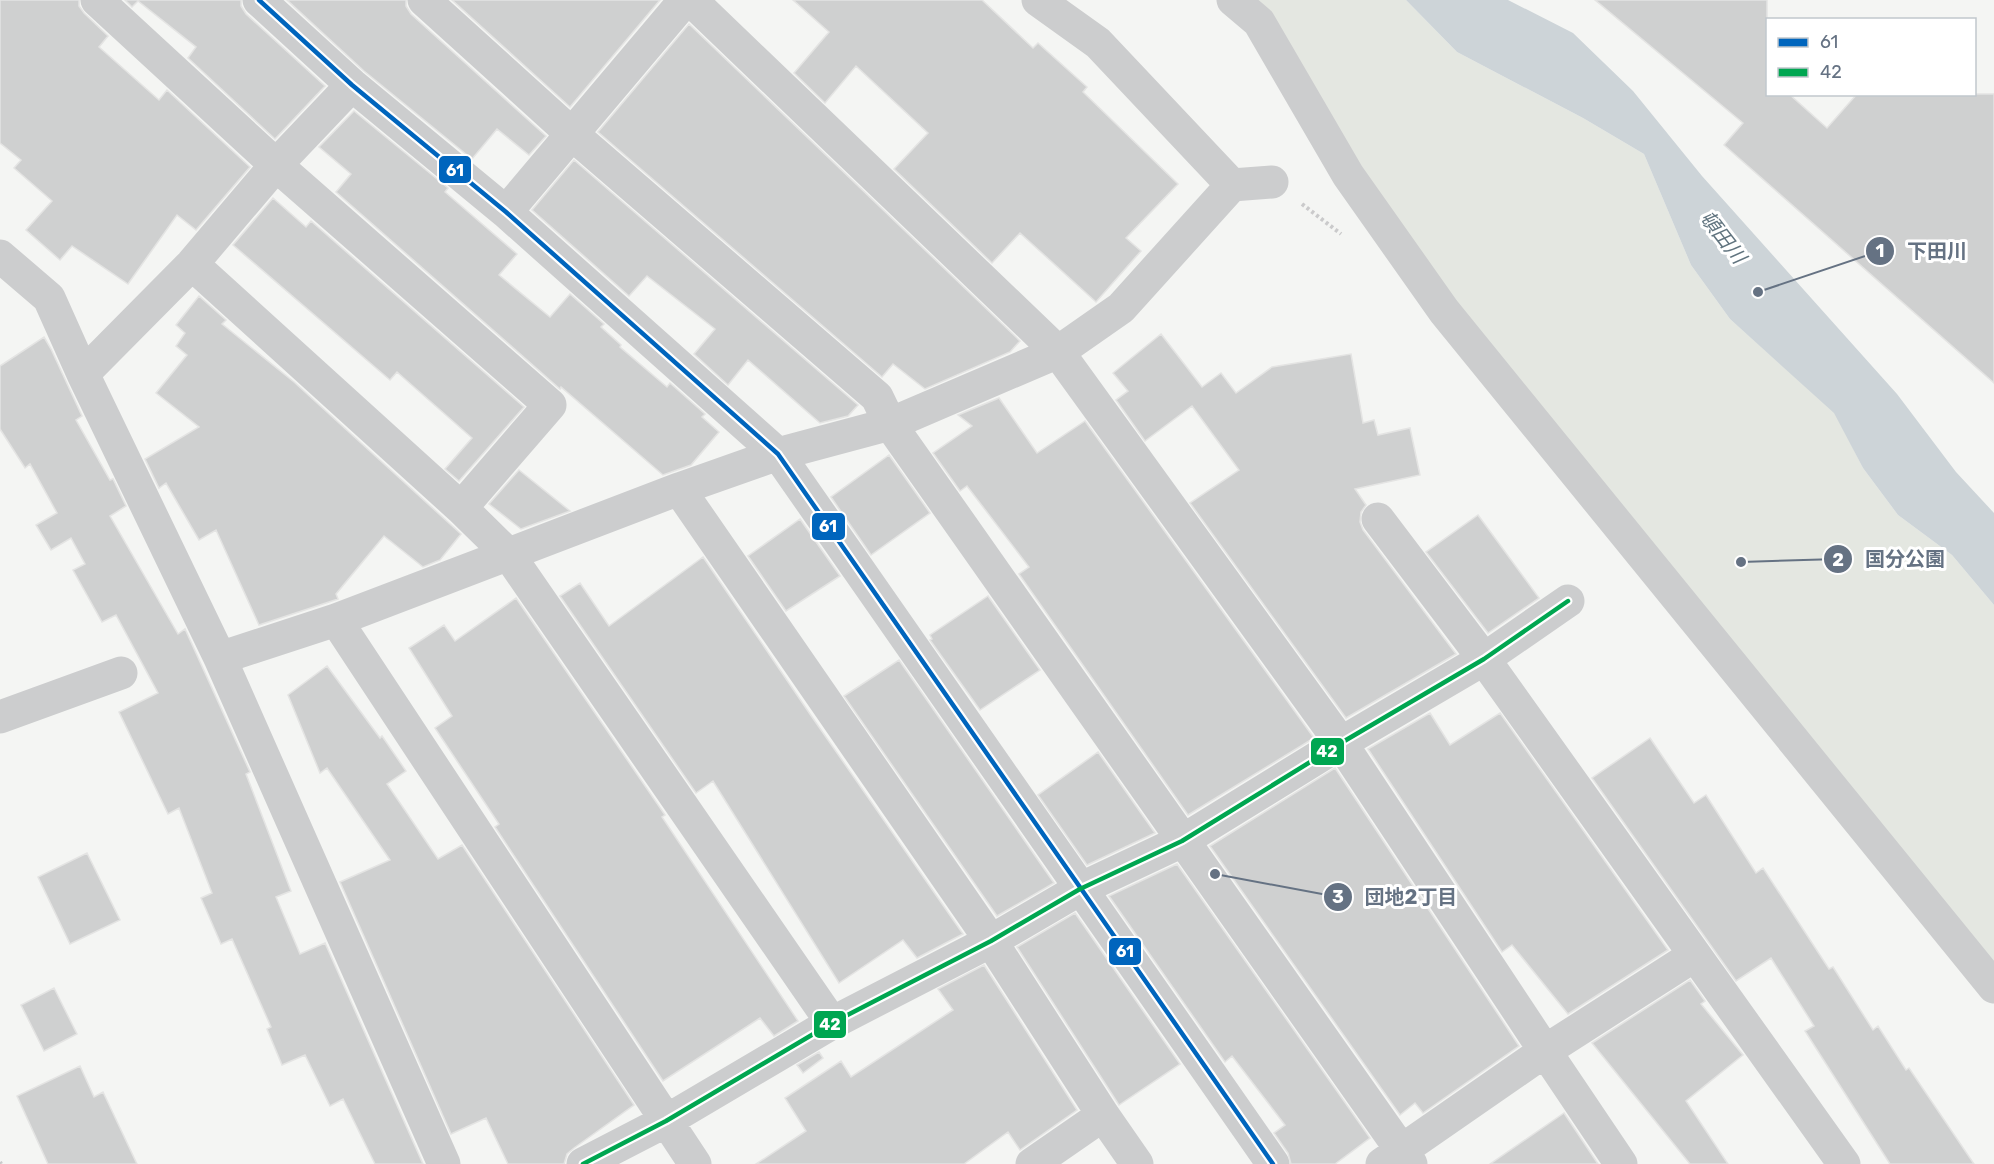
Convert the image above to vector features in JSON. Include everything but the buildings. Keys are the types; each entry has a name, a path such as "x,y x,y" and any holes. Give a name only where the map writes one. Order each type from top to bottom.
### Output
{"street":[{"path":"97,0 276,165 550,405 461,508"},
{"path":"259,0 352,85 506,212 778,454 1273,1164"},
{"path":"424,0 572,134 876,397 890,424 1182,841 1398,1160 1545,1052 1695,955"},
{"path":"506,212 685,0"},
{"path":"691,0 1058,352 1341,743 1621,1164"},
{"path":"1038,0 1098,43 1232,185"},
{"path":"1233,0 1258,22 1348,175 1444,311 1994,987"},
{"path":"83,374 192,264 276,165 352,85"},
{"path":"220,658 336,620 778,454 890,424 1058,352 1121,308 1232,185 1272,182"},
{"path":"0,256 49,298 83,374 220,658 444,1164"},
{"path":"192,264 461,508 508,555 832,1023"},
{"path":"680,489 991,941 1137,1164"},
{"path":"1378,519 1484,659 1844,1164"},
{"path":"583,1164 666,1121 832,1023 991,941 1080,889 1182,841 1341,743 1484,659 1568,601"},
{"path":"336,620 695,1164"},
{"path":"0,717 121,673"},
{"path":"1032,1164 1103,1115"}],"shaded area":[{"path":"1248,0 1406,0 1457,52 1583,118 1644,154 1691,265 1730,319 1835,413 1863,468 1898,515 1952,555 1994,605 1994,967 1449,300"}],"water":[{"name":"頓田川","path":"1406,0 1508,0 1573,33 1633,91 1702,176 1897,394 1956,472 1994,513 1994,605 1952,555 1898,515 1863,468 1834,413 1730,319 1691,265 1644,154 1583,118 1457,52"}],"transit line":[{"name":"61","path":"259,0 352,85 506,212 778,454 1273,1164"},
{"name":"42","path":"583,1164 666,1121 832,1023 991,941 1080,889 1182,841 1341,743 1484,659 1568,601"}],"place":[{"name":"下田川","path":"1758,292"},
{"name":"国分公園","path":"1741,562"},
{"name":"団地2丁目","path":"1215,874"}]}
